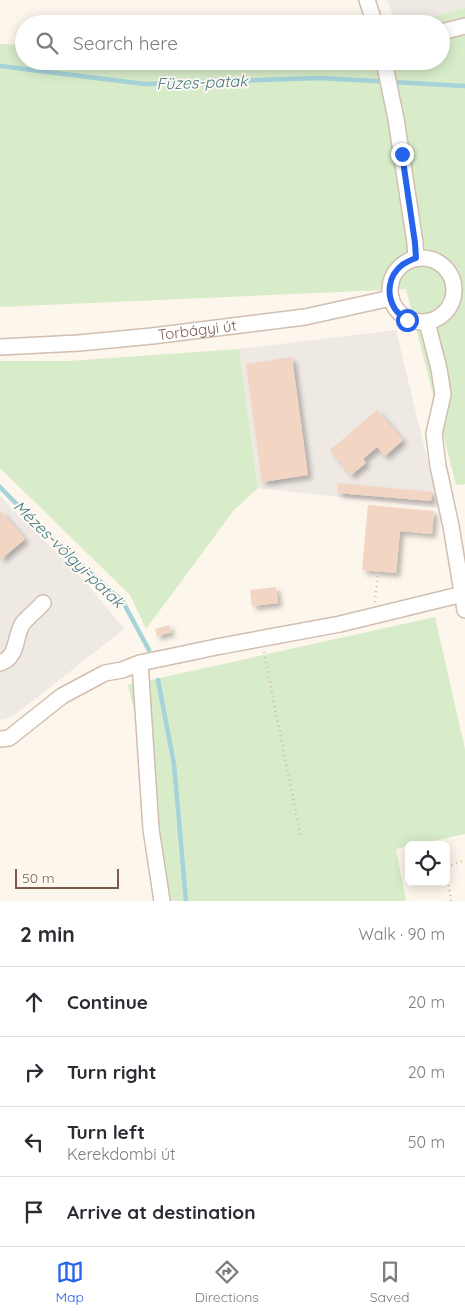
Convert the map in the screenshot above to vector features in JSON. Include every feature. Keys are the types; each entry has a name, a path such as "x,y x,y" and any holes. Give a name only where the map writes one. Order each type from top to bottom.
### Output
{"street":[{"path":"367,0 372,15"},
{"path":"450,30 465,26"},
{"path":"386,70 396,119 416,258"},
{"path":"416,258 438,262 445,267 454,283 460,289 445,313 439,318 427,322 407,320 400,315 395,308 389,291 391,280 396,271 402,264 416,258"},
{"name":"Torbágyi út","path":"0,346 79,343 286,320 391,298"},
{"path":"427,322 439,369 443,394 434,434 438,466 451,526 465,610"},
{"path":"0,739 9,738 62,696 104,673 122,670 140,663 340,624 463,594"},
{"path":"0,663 12,654 22,624 44,603"},
{"path":"140,663 151,829 162,901"}],"path":[{"path":"374,616 378,575"},
{"path":"261,639 301,838"},
{"path":"451,901 446,867 465,860"}],"shaded area":[{"path":"387,0 465,0 465,8 439,15 393,15"},
{"path":"396,330 439,508 258,488 239,349"},
{"path":"0,496 88,585 124,629 12,717 2,720 0,719"}],"green space":[{"path":"465,8 465,484 456,485 406,289 0,307 0,44 15,45 15,70 450,70 450,15 439,15"},
{"path":"239,349 258,488 234,510 146,629 130,595 0,468 0,361 68,361"},
{"path":"435,617 465,749 465,834 433,841 405,841 405,847 396,849 406,901 153,901 144,836 139,732 128,685"}],"building":[{"path":"292,357 308,475 262,482 246,364"},
{"path":"377,410 403,440 385,456 377,447 363,459 366,463 351,475 330,450"},
{"path":"338,483 432,492 431,501 337,493"},
{"path":"368,505 434,511 432,534 400,531 396,573 362,570"},
{"path":"0,512 25,539 0,560"},
{"path":"276,587 278,603 252,606 250,590"},
{"path":"169,625 171,632 157,636 155,629"}],"waterway":[{"name":"Füzes-patak","path":"0,66 15,68"},
{"name":"Füzes-patak","path":"32,70 144,84 319,78 465,86"},
{"name":"Mézes-völgyi-patak","path":"0,487 34,522 123,602 149,650"},
{"name":"Mézes-völgyi-patak","path":"158,680 174,764 186,901"}],"route":[{"path":"402,154 416,258 402,264 396,271 391,280 389,291 395,308 407,320"}]}
